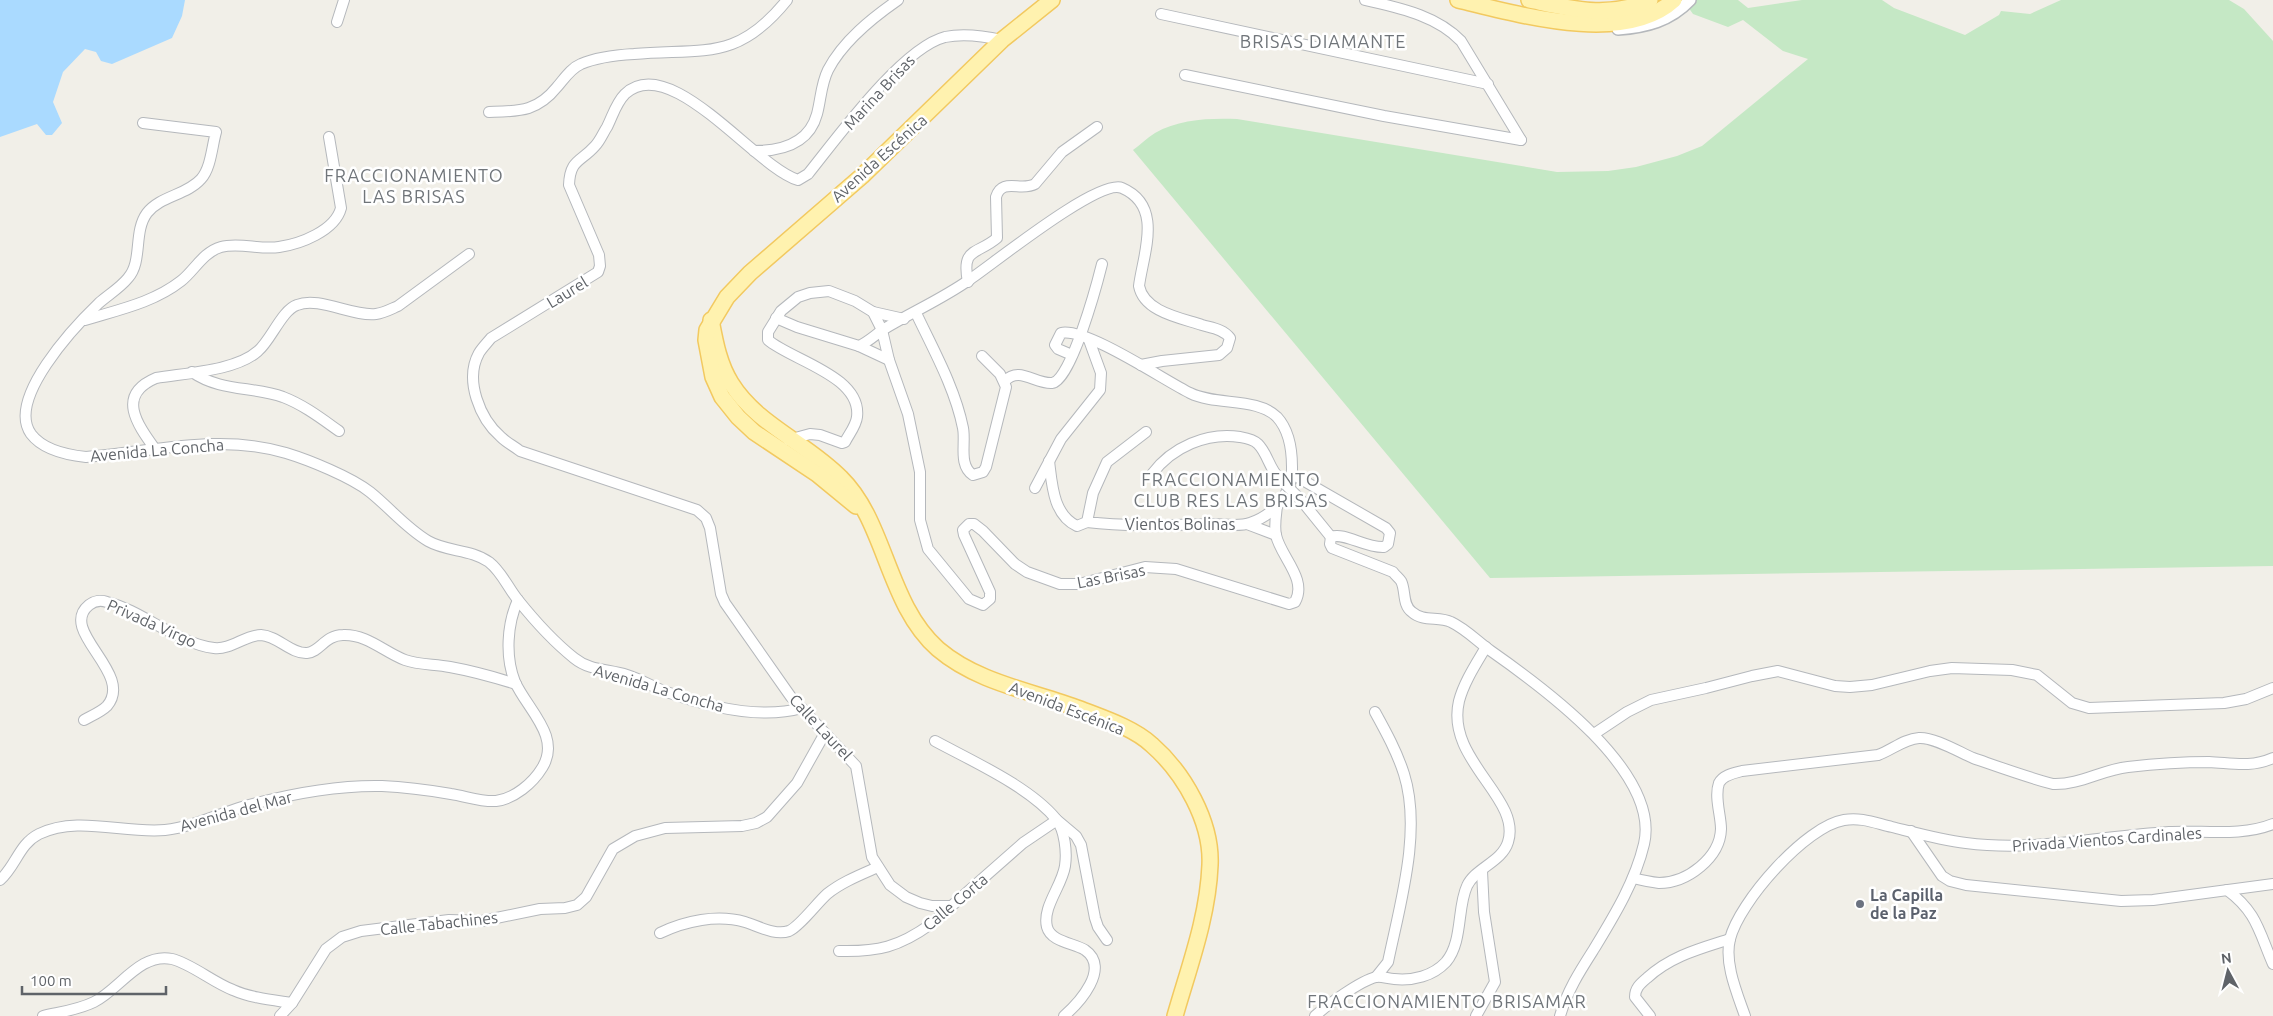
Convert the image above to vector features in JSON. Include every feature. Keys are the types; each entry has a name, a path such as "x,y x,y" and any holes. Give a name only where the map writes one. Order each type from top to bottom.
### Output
{"main road":[{"name":"Avenida Escénica","path":"866,516 817,474 754,432 738,417 722,397 713,376 707,348 707,330 711,320 727,297 750,273 862,176 1002,40 1052,0"},
{"path":"1458,0 1550,20 1589,18 1632,8 1650,0"},
{"path":"1529,0 1615,24 1650,14 1674,0"},
{"name":"Avenida Escénica","path":"711,320 717,348 731,383 748,405 840,476 853,490 906,607 923,634 940,650 971,671 1006,686 1080,709 1127,730 1151,744 1176,771 1192,797 1206,830 1210,862 1208,895 1198,941 1175,1016"}],"street":[{"path":"337,22 344,0"},
{"path":"489,112 516,111 538,105 573,69 596,59 620,54 710,51 725,48 752,34 787,0"},
{"path":"754,151 771,151 790,146 804,138 815,120 821,90 828,71 840,50 866,25 898,0"},
{"path":"1185,75 1384,116 1521,140 1461,41 1451,31 1418,14 1365,0"},
{"path":"1589,18 1624,0"},
{"path":"1589,18 1612,29 1649,26 1663,20 1690,0"},
{"path":"1161,14 1488,84"},
{"name":"Marina Brisas","path":"803,178 886,80 910,57 930,43 957,35 983,36 1002,40"},
{"name":"Laurel","path":"706,518 691,508 520,451 501,438 487,421 477,401 473,375 478,354 491,338 598,272 600,266 599,255 569,185 569,174 574,163 595,147 608,124 614,108 625,94 634,87 649,84 671,88 681,93 790,177 803,178"},
{"name":"Avenida La Concha","path":"143,123 216,132 208,165 202,178 195,184 162,201 148,212 143,220 135,261 128,278 98,304 48,361 26,406 26,422 31,433 41,443 56,450 86,458 155,448 218,443 262,447 304,459 368,490 409,529 429,542 443,548 476,555 488,561 504,579 518,600 573,657 586,667 620,673 682,697 720,706 763,712 787,712 802,708"},
{"path":"968,282 965,265 968,258 972,252 997,238 996,197 998,191 1005,186 1030,187 1062,152 1097,127"},
{"path":"84,320 125,309 163,292 181,281 213,250 223,247 279,247 313,236 329,226 339,215 341,208 329,138"},
{"path":"859,346 882,330 916,313 968,282 1067,211 1102,190 1112,187 1121,188 1132,194 1142,205 1149,223 1139,286 1141,295 1146,302 1158,309 1220,330 1230,338 1227,348 1219,355 1141,365"},
{"path":"155,448 136,421 133,403 135,394 148,381 219,367 248,358 258,351 290,309 298,305 307,303 377,314 398,306 469,254"},
{"path":"916,313 961,418 964,430 965,465 973,475 983,472 986,467 1005,397 1005,381 1009,376 1019,374 1054,383 1060,379 1067,368 1072,355 1084,337 1102,264"},
{"path":"774,446 810,434 820,435 839,444 845,442 856,422 856,405 838,380 768,340 768,332 776,318 788,305 798,297 810,293 829,292 855,301 873,312 904,319"},
{"name":"Las Brisas","path":"873,312 882,330 889,360 908,414 920,472 920,520 925,542 938,564 969,599 976,604 987,604 990,599 990,592 964,535 963,530 969,524 974,524 983,531 1015,564 1027,572 1060,584 1079,584 1145,567 1176,568 1289,604 1295,602 1299,589 1296,578 1276,535 1277,506"},
{"path":"776,318 804,330 859,346 889,360"},
{"path":"1035,488 1061,439 1100,390 1100,373 1084,337 1067,332 1061,333 1056,341 1058,349 1072,355"},
{"name":"Vientos Bolinas","path":"1049,461 1052,485 1064,518 1077,526 1087,522 1247,524 1264,517 1277,506 1288,488 1292,474 1292,455 1288,437 1276,416 1264,409 1244,403 1213,401 1193,394 1141,365 1084,337"},
{"path":"982,356 1005,381"},
{"path":"192,372 206,381 222,386 284,398 312,412 339,431"},
{"path":"1087,522 1093,493 1107,462 1146,432"},
{"path":"1152,474 1159,464 1188,444 1211,438 1232,436 1257,442 1274,474 1301,500 1331,537 1330,544 1332,548 1338,552 1393,572 1401,580 1407,606 1411,612 1422,618 1450,621 1556,700 1594,734 1624,774 1636,795 1643,813 1644,842 1632,878 1602,935 1564,1000 1560,1016"},
{"path":"1292,474 1386,528 1390,538 1388,544 1384,547 1376,548 1362,545 1342,536 1331,537"},
{"name":"Calle Laurel","path":"706,518 710,528 721,594 725,603 791,697 856,766 872,857 878,867 890,886 906,897 932,906 951,906"},
{"path":"1247,524 1276,535"},
{"name":"Avenida del Mar","path":"0,880 25,844 40,834 64,827 112,827 144,831 170,829 197,824 240,808 279,797 320,790 380,786 443,792 483,800 496,800 508,797 536,776 546,762 548,752 548,744 542,726 516,684 509,649 509,624 518,600"},
{"name":"Privada Virgo","path":"84,720 106,707 112,698 113,689 107,669 83,629 81,620 82,612 90,604 98,601 106,601 126,609 204,646 225,648 261,635 272,638 301,653 306,653 312,652 334,636 344,634 369,640 405,660 456,669 516,684"},
{"path":"1376,977 1406,980 1427,976 1446,961 1451,954 1467,886 1504,852 1508,842 1509,821 1496,795 1461,741 1457,717 1464,687 1486,647"},
{"path":"1594,734 1627,712 1651,700 1778,671 1835,686 1850,688 1872,686 1930,671 1952,668 2012,670 2037,675 2072,703 2089,708 2224,703 2246,699 2273,688"},
{"path":"1316,1016 1333,1002 1376,977 1388,962 1412,835 1410,802 1404,776 1395,749 1375,712"},
{"name":"Calle Tabachines","path":"280,1016 292,1003 326,949 342,937 361,931 450,920 482,921 540,909 565,908 577,905 586,897 614,849 635,836 666,828 742,826 756,823 767,817 797,782 825,733"},
{"path":"1632,878 1659,883 1671,882 1690,874 1704,863 1718,843 1721,832 1717,793 1720,782 1726,776 1742,771 1878,755 1910,739 1922,737 2002,768 2035,779 2060,784 2081,782 2100,773 2126,767 2186,762 2242,766 2254,765 2273,758"},
{"path":"935,741 1009,782 1076,836 1081,845 1095,918 1098,927 1107,940"},
{"name":"Privada Vientos Cardinales","path":"1730,939 1740,916 1753,897 1789,855 1818,830 1842,820 1859,818 1965,843 2020,847 2167,832 2251,831 2273,824"},
{"path":"1057,820 1066,851 1065,868 1048,911 1046,920 1048,929 1052,936 1086,951 1092,958 1095,966 1094,974 1088,987 1070,1014"},
{"name":"Calle Corta","path":"840,951 867,952 900,944 931,924 1023,843 1057,820"},
{"path":"1911,831 1942,876 1950,882 1966,885 2121,901 2153,900 2273,884"},
{"path":"660,933 686,923 708,919 738,921 780,932 789,931 797,926 828,893 878,867"},
{"path":"1476,1016 1494,982 1484,912 1482,871"},
{"path":"2227,890 2243,901 2249,909 2257,922 2273,964"},
{"path":"1650,1016 1635,997 1638,986 1662,964 1683,954 1730,939 1731,971 1745,1016"},
{"path":"43,1016 72,1010 95,1002 142,965 158,960 172,959 232,990 250,997 292,1003"}],"green space":[{"path":"1683,0 1738,0 1748,8 1802,0 1882,0 1894,8 1965,35 1999,15 2001,11 2030,14 2061,0 2229,0 2244,9 2273,41 2273,566 1490,578 1133,150 1164,128 1184,122 1206,119 1237,119 1557,172 1608,171 1636,167 1677,156 1702,146 1808,59 1783,51 1743,20 1728,27 1693,14"}],"water":[{"path":"0,0 185,0 182,16 172,38 112,64 101,61 96,52 85,49 63,72 53,102 62,123 52,135 46,135 37,124 0,137"}],"place":[{"name":"La Capilla de la Paz","path":"1860,904"}],"district":[{"name":"BRISAS DIAMANTE","path":"1323,41"},
{"name":"FRACCIONAMIENTO LAS BRISAS","path":"414,185"},
{"name":"FRACCIONAMIENTO CLUB RES LAS BRISAS","path":"1231,489"},
{"name":"FRACCIONAMIENTO BRISAMAR","path":"1447,1001"}]}
